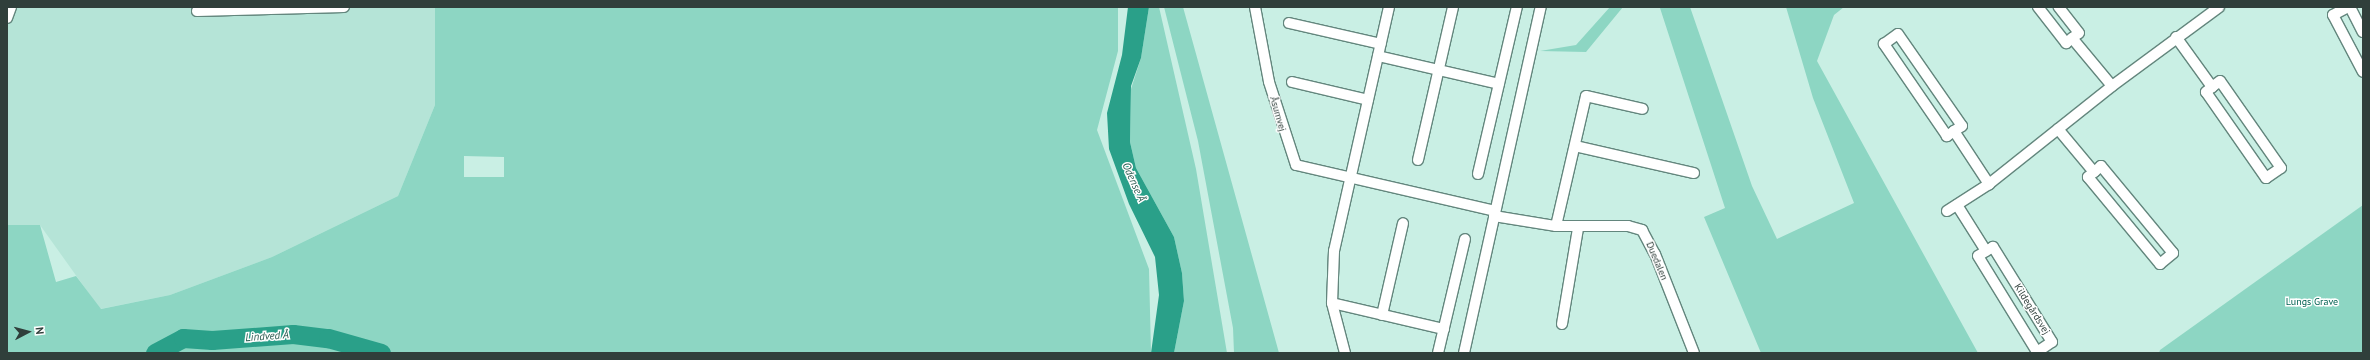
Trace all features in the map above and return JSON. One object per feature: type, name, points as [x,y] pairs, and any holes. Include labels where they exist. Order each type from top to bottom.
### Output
[{"type":"street","points":[[7,18],[11,7]]},
{"type":"street","points":[[197,11],[216,9],[344,7]]},
{"type":"street","name":"Åsumvej","points":[[1256,7],[1269,82],[1294,162],[1494,214]]},
{"type":"street","points":[[1345,353],[1332,303],[1334,252],[1389,7]]},
{"type":"street","points":[[1418,160],[1453,7]]},
{"type":"street","points":[[1478,174],[1517,7]]},
{"type":"street","points":[[1464,353],[1541,7]]},
{"type":"street","points":[[2038,7],[2066,43],[2079,32],[2059,7]]},
{"type":"street","points":[[1947,211],[1989,184],[2112,86],[2176,37],[2219,7]]},
{"type":"street","points":[[2363,32],[2345,8],[2333,15],[2363,72]]},
{"type":"street","points":[[1289,23],[1381,44]]},
{"type":"street","points":[[1898,34],[1962,126],[1954,131],[1947,136],[1884,44],[1898,34]]},
{"type":"street","points":[[2176,37],[2212,87]]},
{"type":"street","points":[[2072,38],[2112,86]]},
{"type":"street","points":[[1378,56],[1499,84]]},
{"type":"street","points":[[1292,82],[1368,100]]},
{"type":"street","points":[[2220,82],[2281,168],[2266,178],[2206,92],[2212,87],[2220,82]]},
{"type":"street","points":[[1556,226],[1586,96],[1643,109]]},
{"type":"street","points":[[2058,129],[2094,172]]},
{"type":"street","points":[[1954,131],[1989,184]]},
{"type":"street","points":[[1574,146],[1694,173]]},
{"type":"street","points":[[2101,166],[2173,253],[2160,264],[2088,177],[2094,172],[2101,166]]},
{"type":"street","points":[[1957,205],[1986,252]]},
{"type":"street","name":"Duedalen","points":[[1494,214],[1556,226],[1578,228],[1628,226],[1647,236],[1694,353]]},
{"type":"street","points":[[1382,315],[1403,223]]},
{"type":"street","points":[[1562,324],[1578,228]]},
{"type":"street","points":[[1438,353],[1465,239]]},
{"type":"street","name":"Kildegårdsvej","points":[[1993,247],[2052,342],[2037,352],[1978,256],[1986,252],[1993,247]]},
{"type":"street","points":[[1332,303],[1444,330]]},
{"type":"shaded area","points":[[7,7],[435,7],[435,105],[398,196],[272,257],[170,295],[100,309],[40,225],[7,225]]},
{"type":"green space","points":[[435,7],[1118,7],[1118,51],[1097,130],[1149,269],[1151,353],[7,353],[7,225],[40,225],[56,282],[76,276],[101,309],[170,295],[272,257],[398,196],[435,105]],"holes":[[[464,156],[504,157],[504,177],[464,177]]]},
{"type":"green space","points":[[1149,7],[1159,7],[1196,169],[1227,353],[1174,353],[1184,301],[1182,273],[1174,237],[1136,168],[1130,142],[1131,89],[1141,58]]},
{"type":"green space","points":[[1164,7],[1183,7],[1279,353],[1234,353],[1233,328],[1198,141]]},
{"type":"green space","points":[[1610,7],[1623,7],[1586,52],[1540,51],[1576,45]]},
{"type":"green space","points":[[1652,7],[1690,7],[1752,186],[1777,239],[1854,203],[1813,98],[1786,7],[1844,7],[1834,15],[1817,61],[1978,353],[1761,353],[1704,217],[1725,208],[1660,8]]},
{"type":"green space","name":"Lungs Grave","points":[[2363,205],[2363,353],[2159,353],[2160,350]]},
{"type":"water","name":"Odense Å","points":[[1128,7],[1149,7],[1141,58],[1131,86],[1130,142],[1136,168],[1174,237],[1182,273],[1184,301],[1174,353],[1151,353],[1159,295],[1155,257],[1129,204],[1109,149],[1107,113],[1122,55]]},
{"type":"waterway","name":"Lindved Å","points":[[155,353],[183,338],[212,340],[293,334],[328,338],[381,353]]}]
